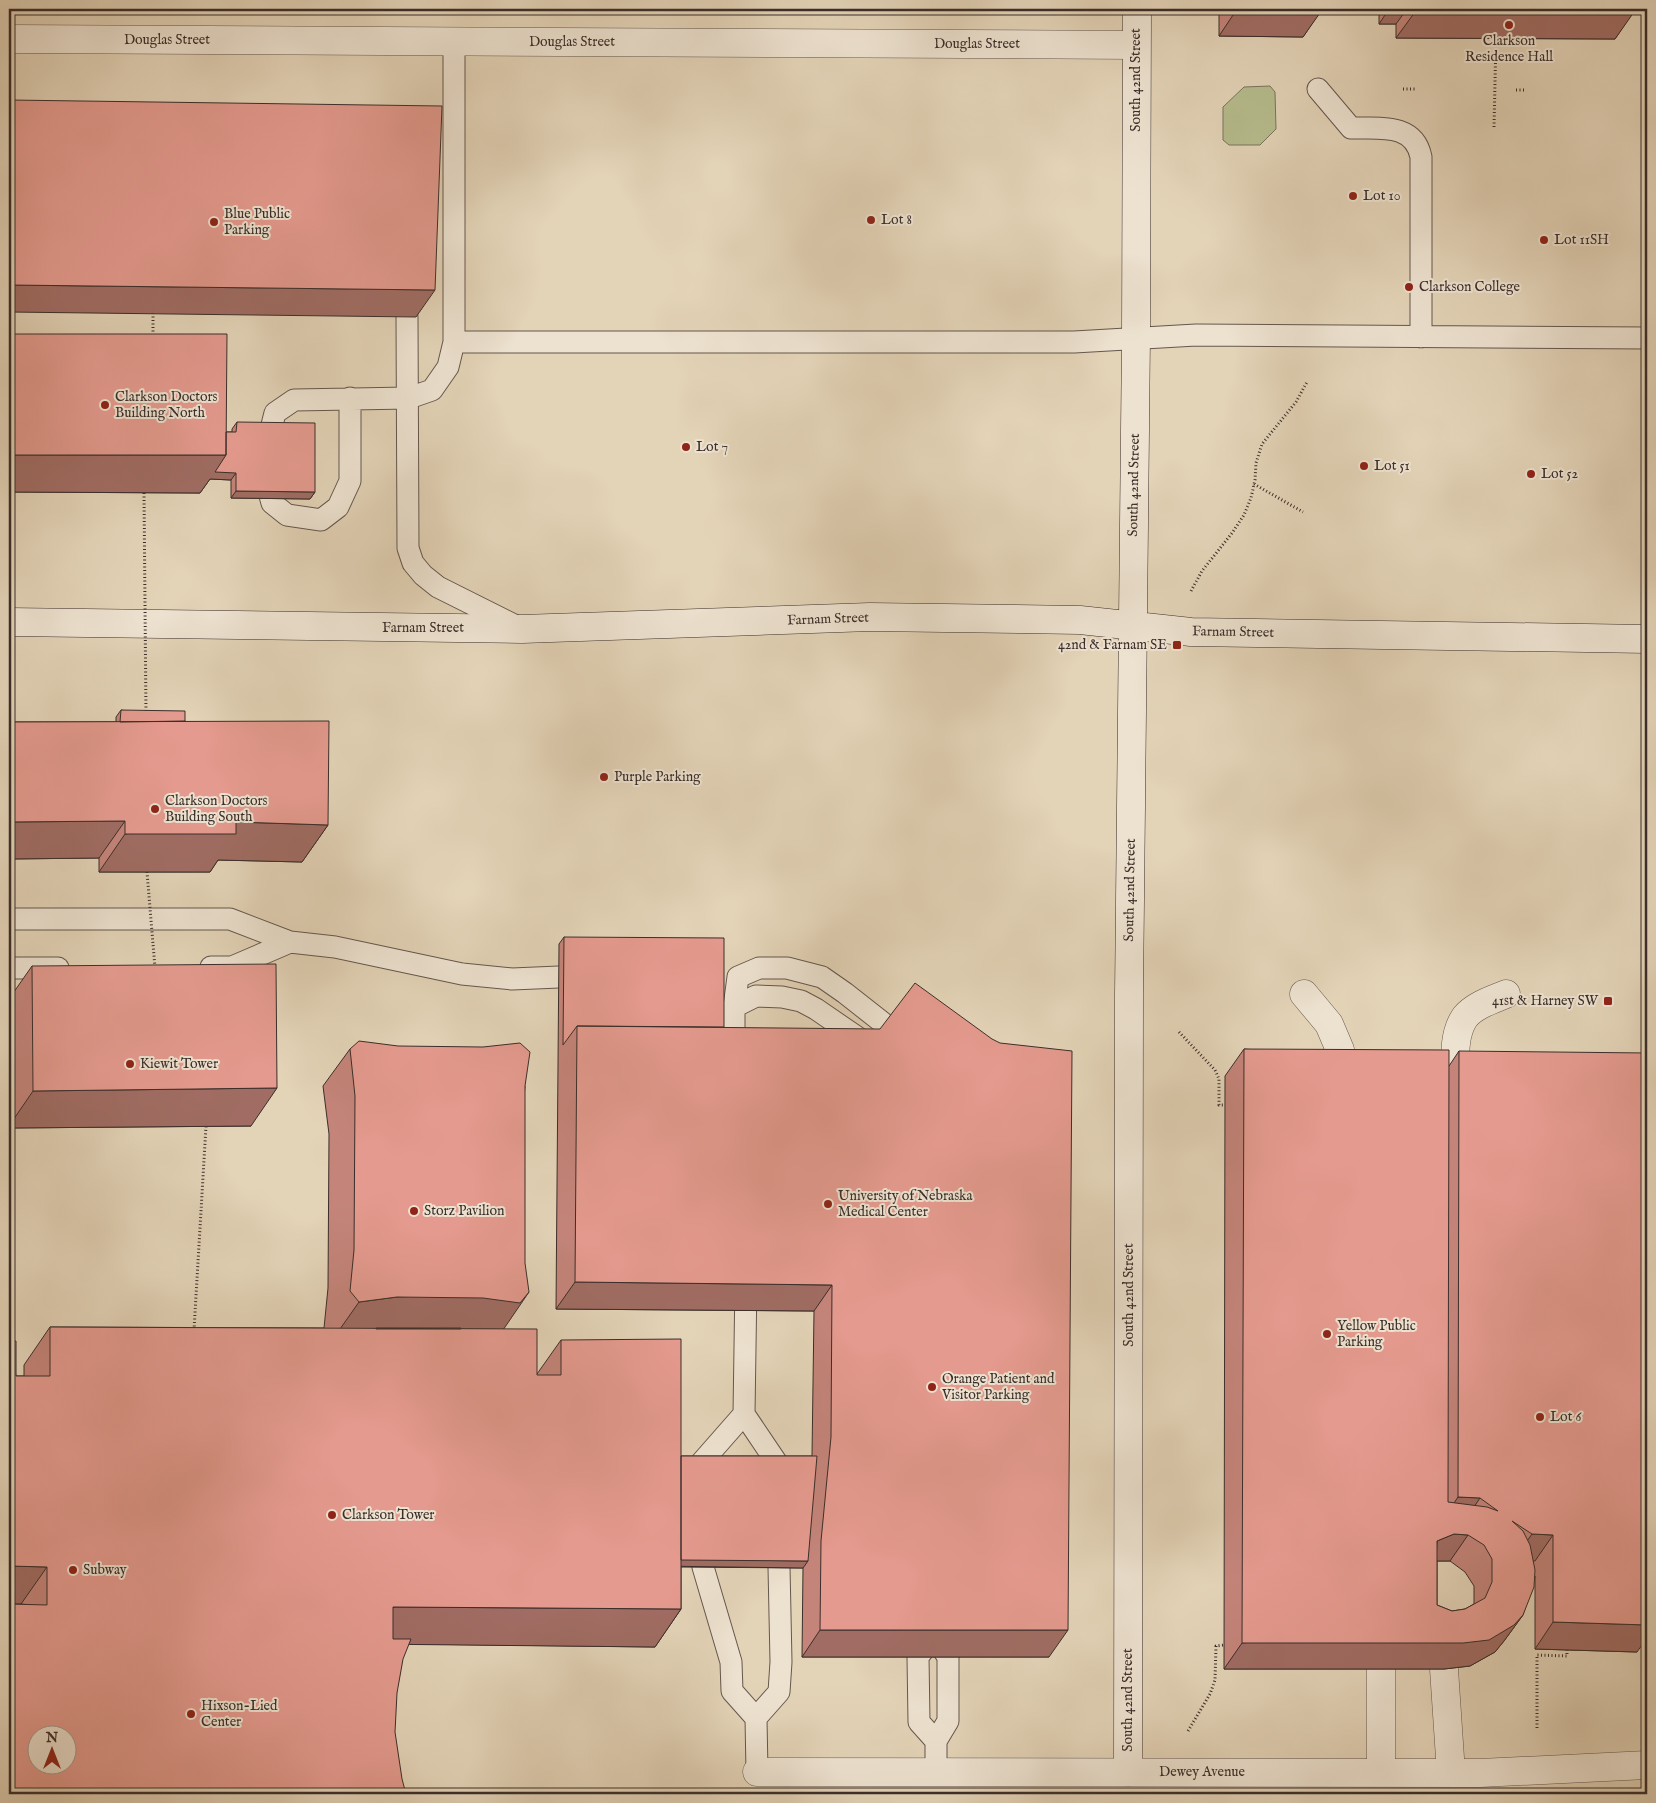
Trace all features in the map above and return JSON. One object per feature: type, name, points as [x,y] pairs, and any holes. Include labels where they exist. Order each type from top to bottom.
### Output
[{"type":"main road","name":"South 42nd Street","points":[[1128,1772],[1128,994],[1136,337],[1136,9]]},
{"type":"main road","name":"Douglas Street","points":[[9,39],[1136,45]]},
{"type":"main road","name":"Farnam Street","points":[[9,622],[522,629],[870,617],[1080,620],[1191,632],[1647,639]]},
{"type":"main road","points":[[1304,994],[1329,1024],[1340,1050],[1346,1076]]},
{"type":"main road","points":[[1456,1078],[1456,1045],[1466,1017],[1482,1004],[1506,994]]},
{"type":"main road","points":[[1381,1670],[1382,1772]]},
{"type":"main road","points":[[1444,1670],[1451,1773]]},
{"type":"main road","name":"Dewey Avenue","points":[[757,1772],[1451,1773],[1517,1772],[1647,1765]]},
{"type":"lane","points":[[350,398],[350,481],[338,507],[321,520],[288,515],[272,503],[266,481],[268,441],[275,413],[294,400],[350,398],[409,398],[432,390],[448,367],[454,342],[454,41]]},
{"type":"lane","points":[[1318,89],[1351,128],[1397,130],[1411,138],[1419,150],[1421,157],[1421,337]]},
{"type":"lane","points":[[408,317],[408,548],[413,563],[423,575],[438,587],[522,629]]},
{"type":"lane","points":[[454,342],[1074,342],[1136,337],[1196,336],[1647,338]]},
{"type":"lane","points":[[9,919],[230,920],[290,942],[334,948],[462,974],[512,979],[559,977]]},
{"type":"lane","points":[[193,967],[232,967],[290,942]]},
{"type":"lane","points":[[9,968],[77,968]]},
{"type":"lane","points":[[734,1055],[734,1007],[738,977],[759,968],[787,968],[822,977],[882,1021],[922,1056]]},
{"type":"lane","points":[[734,1007],[756,996],[782,997],[801,1001],[816,1008],[848,1030],[887,1061]]},
{"type":"lane","points":[[746,1261],[744,1414],[777,1463]]},
{"type":"lane","points":[[701,1463],[744,1414]]},
{"type":"lane","points":[[703,1567],[730,1662],[732,1691],[756,1718],[757,1772]]},
{"type":"lane","points":[[756,1718],[779,1692],[781,1662],[779,1567]]},
{"type":"lane","points":[[934,1612],[934,1636],[948,1657],[948,1721],[936,1741],[936,1772]]},
{"type":"lane","points":[[934,1636],[918,1657],[919,1722],[936,1741]]},
{"type":"path","points":[[1494,128],[1496,38]]},
{"type":"path","points":[[1403,89],[1417,89]]},
{"type":"path","points":[[1516,90],[1525,90]]},
{"type":"path","points":[[153,313],[153,343]]},
{"type":"path","points":[[1191,591],[1202,572],[1244,515],[1251,498],[1256,463],[1262,444],[1296,402],[1307,382]]},
{"type":"path","points":[[1254,484],[1303,512]]},
{"type":"path","points":[[144,493],[146,720]]},
{"type":"path","points":[[147,872],[156,974]]},
{"type":"path","points":[[1179,1032],[1215,1070],[1219,1079],[1219,1105],[1225,1105]]},
{"type":"path","points":[[193,1337],[206,1126]]},
{"type":"path","points":[[1188,1730],[1210,1694],[1215,1680],[1216,1646],[1224,1645]]},
{"type":"path","points":[[1536,1728],[1537,1656],[1567,1656],[1567,1650]]},
{"type":"green space","points":[[1270,86],[1275,92],[1276,129],[1260,145],[1229,145],[1223,140],[1223,107],[1244,87]]},
{"type":"building","points":[[1237,9],[1322,9],[1322,10]]},
{"type":"building","points":[[1415,9],[1634,9],[1634,12],[1415,12]]},
{"type":"building","name":"Blue Public Parking","points":[[9,100],[442,106],[435,290],[9,285]]},
{"type":"building","name":"Clarkson Doctors Building North","points":[[9,334],[227,334],[226,455],[9,455]]},
{"type":"building","points":[[237,422],[315,423],[315,492],[236,491],[236,473],[215,472],[226,455],[226,432],[236,432]]},
{"type":"building","points":[[121,710],[185,711],[185,721],[120,722]]},
{"type":"building","points":[[329,721],[328,825],[236,822],[236,834],[125,834],[125,821],[9,822],[9,722]]},
{"type":"building","points":[[564,937],[724,938],[724,1027],[577,1026],[563,1045]]},
{"type":"building","name":"Kiewit Tower","points":[[276,964],[277,1088],[33,1091],[32,966]]},
{"type":"building","name":"Orange Patient and Visitor Parking","points":[[915,983],[1000,1043],[1072,1051],[1068,1630],[820,1630],[821,1541],[831,1437],[832,1285],[575,1282],[577,1026],[880,1029]]},
{"type":"building","name":"Storz Pavilion","points":[[359,1041],[398,1046],[483,1047],[520,1043],[530,1052],[525,1086],[525,1263],[529,1292],[520,1303],[483,1298],[397,1297],[359,1302],[350,1291],[354,1250],[355,1096],[350,1049]]},
{"type":"building","points":[[1244,1049],[1449,1050],[1448,1502],[1487,1507],[1498,1511],[1480,1498],[1458,1497],[1459,1051],[1647,1053],[1647,1625],[1553,1622],[1553,1535],[1532,1534],[1512,1521],[1523,1531],[1530,1545],[1535,1570],[1534,1587],[1523,1615],[1514,1625],[1489,1640],[1463,1643],[1242,1643]],"holes":[[[1454,1534],[1468,1535],[1484,1545],[1492,1559],[1492,1582],[1485,1598],[1465,1609],[1452,1611],[1437,1605],[1437,1541]]]},
{"type":"building","name":"Clarkson Tower","points":[[50,1327],[537,1329],[537,1375],[561,1375],[561,1340],[681,1339],[681,1609],[393,1607],[393,1639],[411,1639],[403,1659],[397,1693],[395,1732],[406,1794],[9,1794],[9,1604],[47,1605],[47,1567],[9,1566],[9,1341],[16,1341],[16,1376],[50,1376]]},
{"type":"building","points":[[461,1328],[461,1329],[376,1329]]},
{"type":"building","points":[[681,1456],[817,1456],[808,1561],[681,1560]]},
{"type":"place","name":"Clarkson Residence Hall","points":[[1509,25]]},
{"type":"place","name":"Lot 10","points":[[1353,196]]},
{"type":"place","name":"Lot 8","points":[[871,220]]},
{"type":"place","name":"Blue Public Parking","points":[[214,222]]},
{"type":"place","name":"Lot 11SH","points":[[1544,240]]},
{"type":"place","name":"Clarkson College","points":[[1409,287]]},
{"type":"place","name":"Clarkson Doctors Building North","points":[[105,405]]},
{"type":"place","name":"Lot 7","points":[[686,447]]},
{"type":"place","name":"Lot 51","points":[[1364,466]]},
{"type":"place","name":"Lot 52","points":[[1531,474]]},
{"type":"place","name":"42nd & Farnam SE","points":[[1177,645]]},
{"type":"place","name":"Purple Parking","points":[[604,777]]},
{"type":"place","name":"Clarkson Doctors Building South","points":[[155,809]]},
{"type":"place","name":"41st & Harney SW","points":[[1608,1001]]},
{"type":"place","name":"Kiewit Tower","points":[[130,1064]]},
{"type":"place","name":"University of Nebraska Medical Center","points":[[828,1204]]},
{"type":"place","name":"Storz Pavilion","points":[[414,1211]]},
{"type":"place","name":"Yellow Public Parking","points":[[1327,1334]]},
{"type":"place","name":"Orange Patient and Visitor Parking","points":[[932,1387]]},
{"type":"place","name":"Lot 6","points":[[1540,1417]]},
{"type":"place","name":"Clarkson Tower","points":[[332,1515]]},
{"type":"place","name":"Subway","points":[[73,1570]]},
{"type":"place","name":"Hixson-Lied Center","points":[[191,1714]]}]
